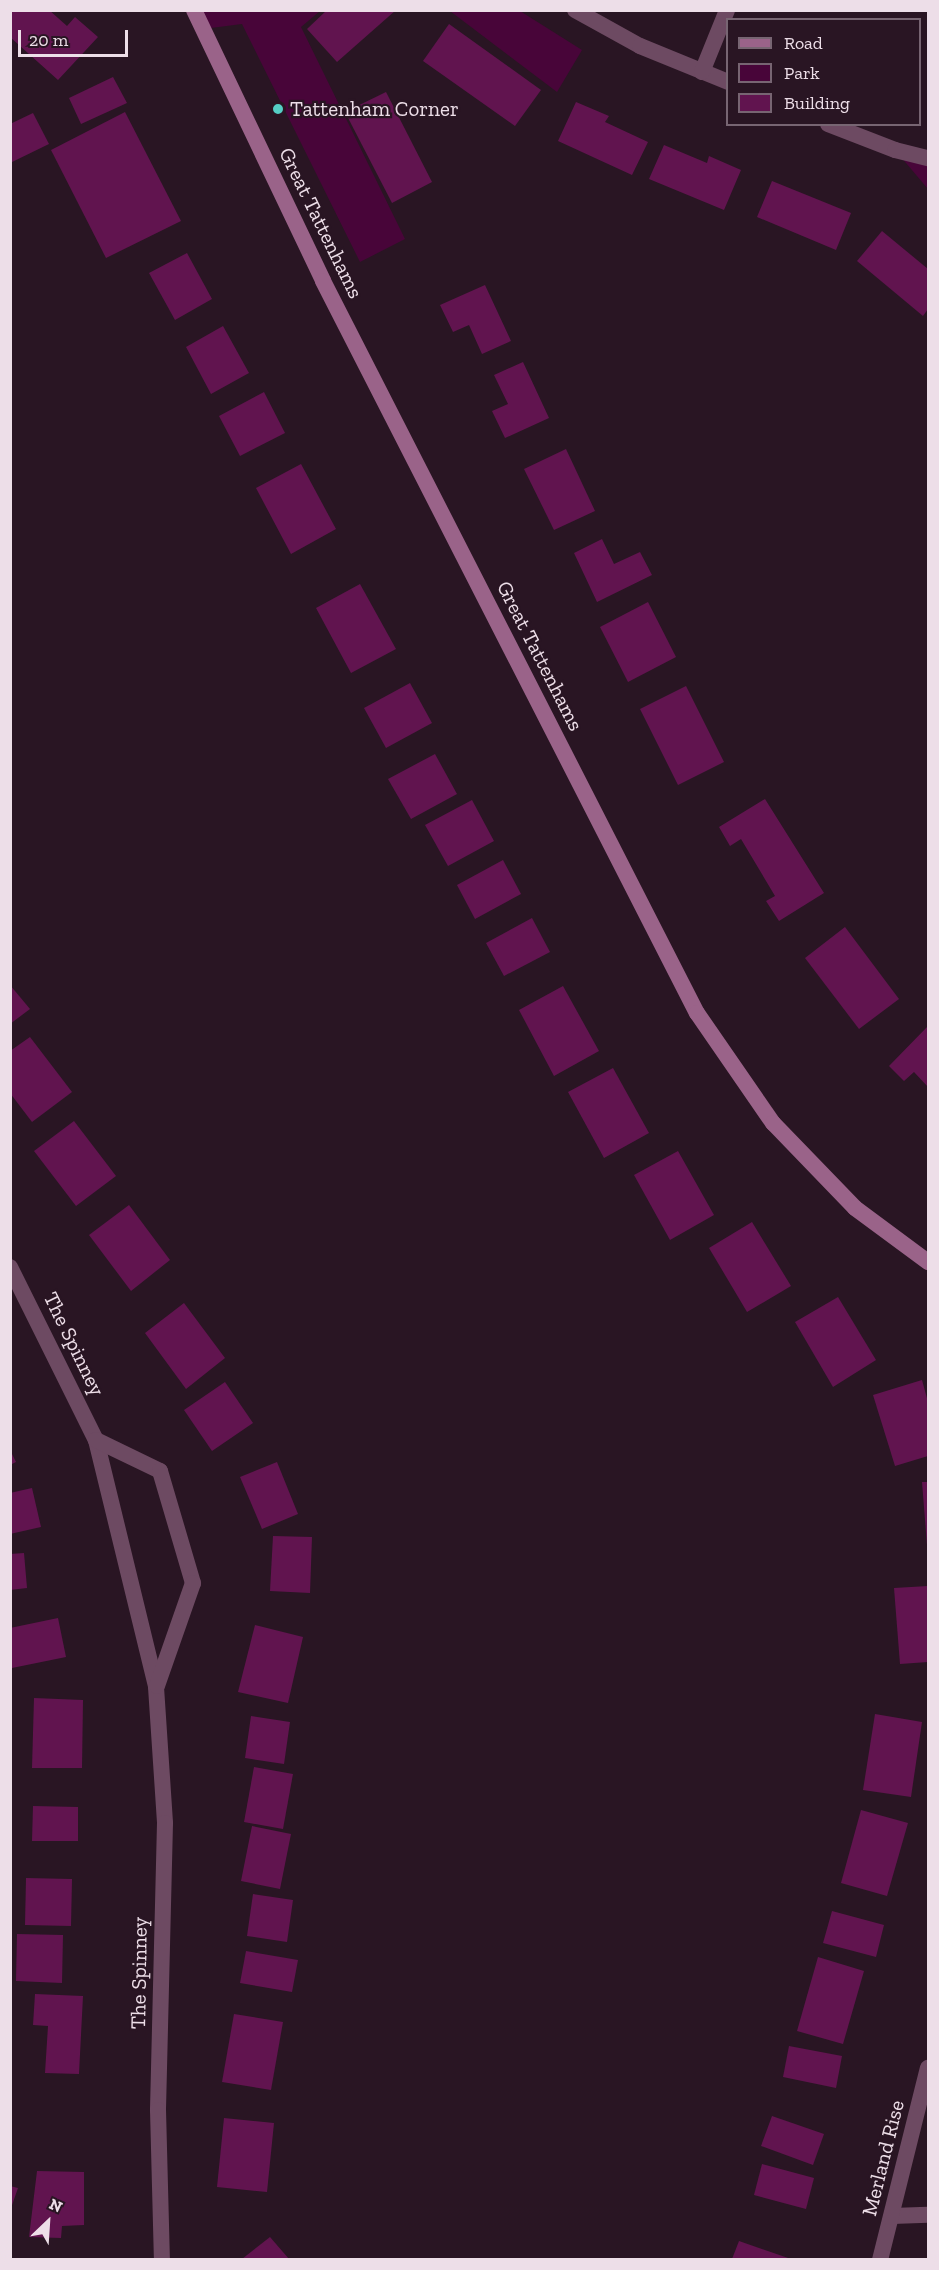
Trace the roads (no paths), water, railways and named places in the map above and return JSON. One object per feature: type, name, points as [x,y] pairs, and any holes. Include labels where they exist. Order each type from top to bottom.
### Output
[{"type":"main road","name":"Great Tattenhams","points":[[194,10],[323,281],[697,1013],[773,1123],[855,1208],[928,1262]]},
{"type":"street","points":[[575,10],[640,46],[726,81]]},
{"type":"street","points":[[702,72],[727,10]]},
{"type":"street","points":[[833,126],[895,150],[928,158]]},
{"type":"street","name":"The Spinney","points":[[10,1267],[96,1440],[156,1687],[165,1823],[158,2110],[162,2259]]},
{"type":"street","name":"The Spinney","points":[[96,1440],[160,1471],[193,1583],[156,1687]]},
{"type":"street","name":"Merland Rise","points":[[880,2259],[928,2068]]},
{"type":"street","points":[[892,2216],[928,2215]]},
{"type":"place","name":"Tattenham Corner","points":[[278,109]]}]
